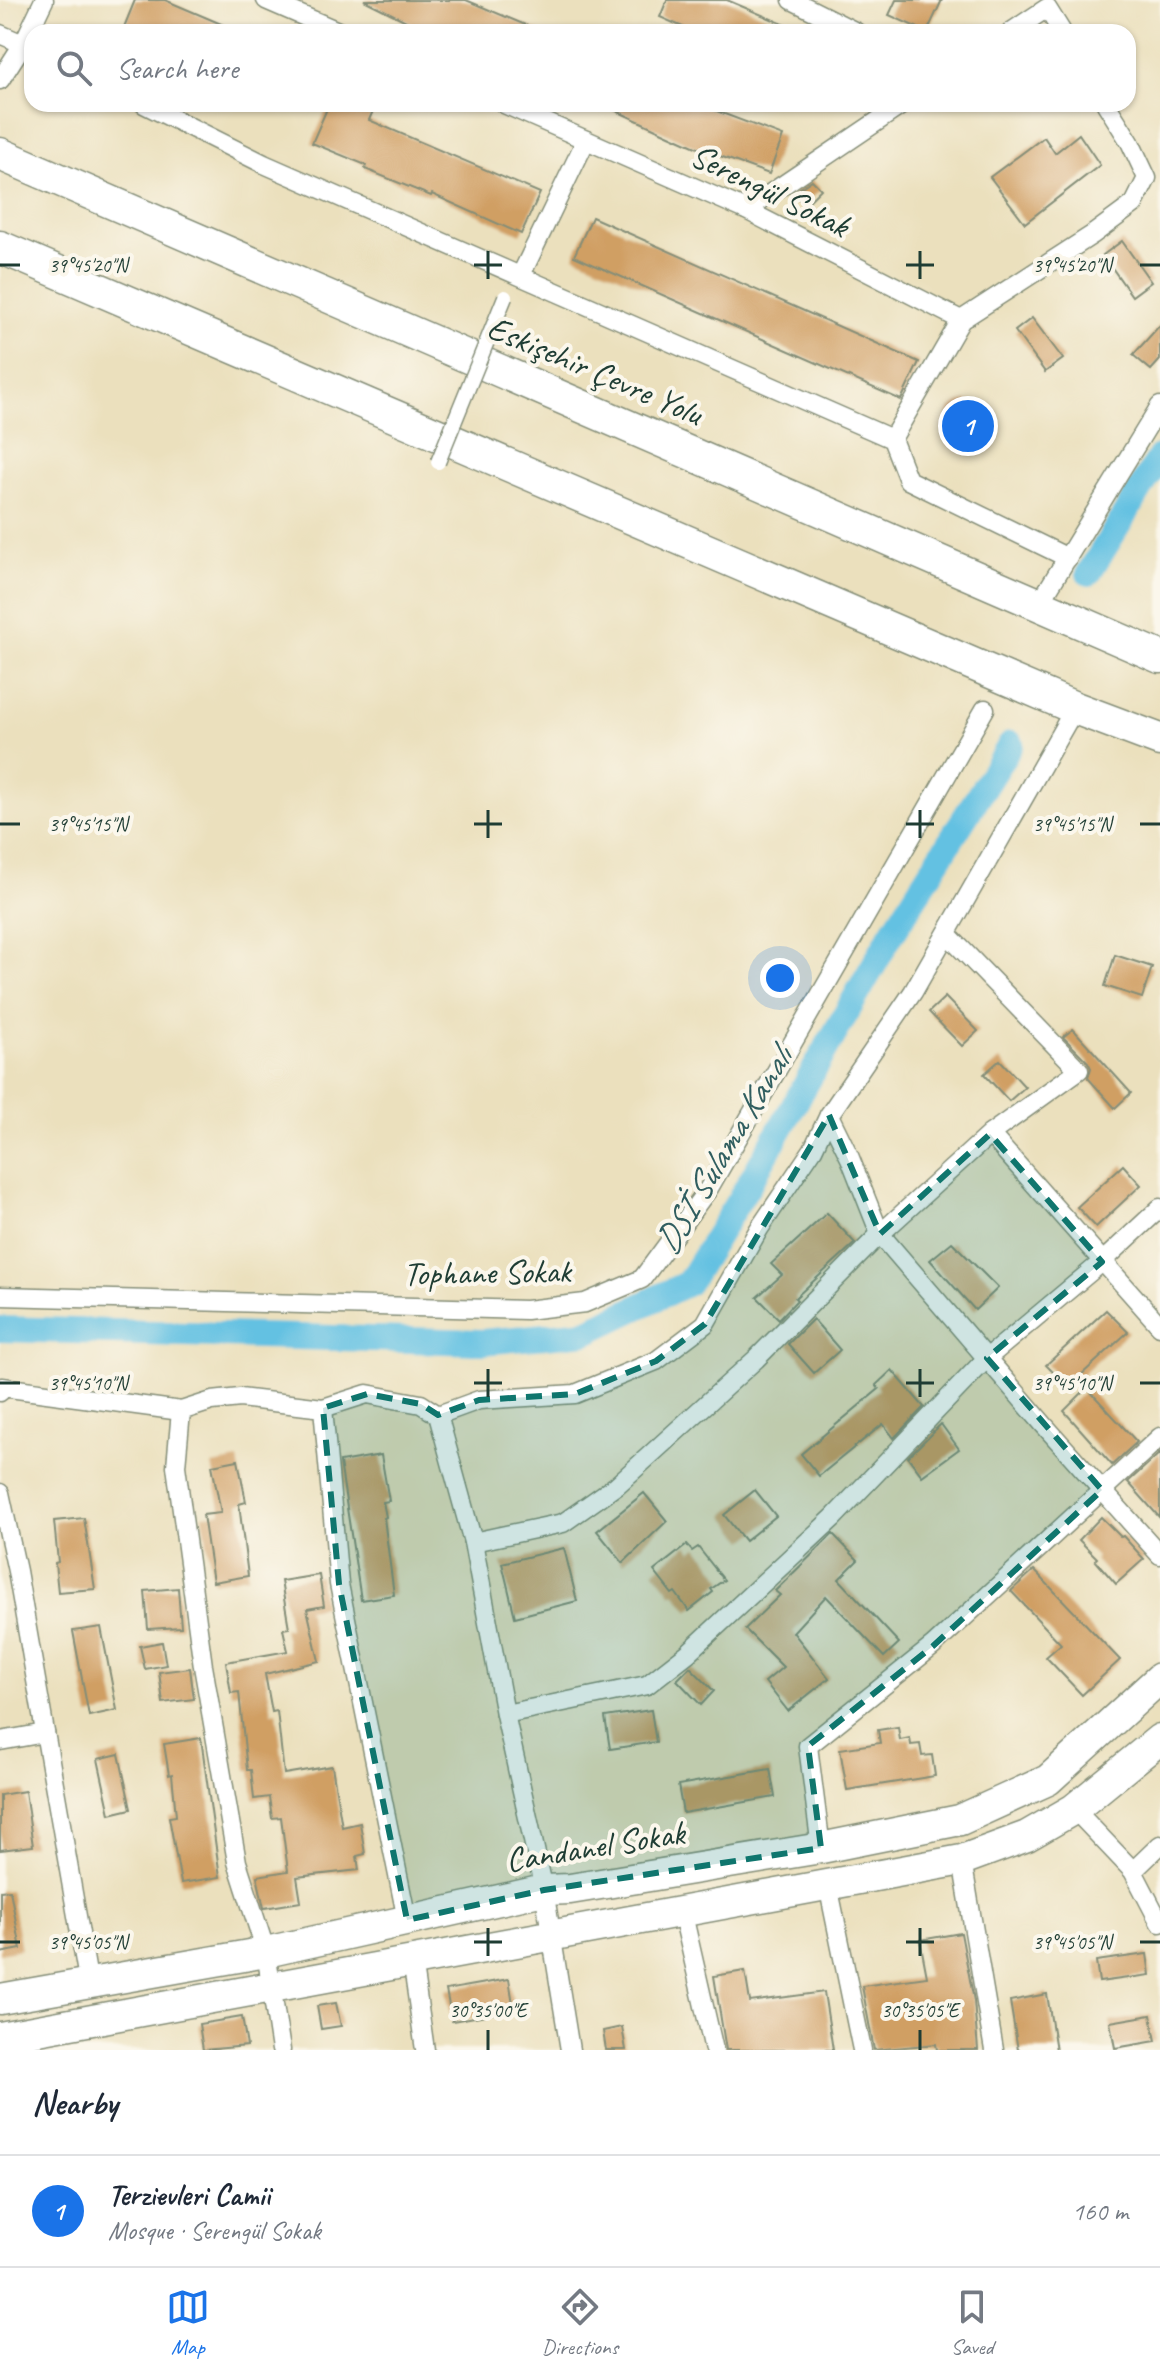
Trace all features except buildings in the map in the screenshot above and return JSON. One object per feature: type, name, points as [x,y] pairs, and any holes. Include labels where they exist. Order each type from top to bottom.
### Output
[{"type":"highway","name":"Eskişehir Çevre Yolu","points":[[0,154],[1160,657]]},
{"type":"highway","points":[[0,247],[1075,708],[1160,740]]},
{"type":"main road","name":"Candanel Sokak","points":[[0,1999],[266,1952],[544,1890],[570,1889],[821,1848],[960,1820],[1048,1780],[1160,1678]]},
{"type":"main road","points":[[0,2037],[962,1860],[1027,1836],[1074,1809],[1160,1739]]},
{"type":"street","points":[[36,24],[44,0]]},
{"type":"street","points":[[266,0],[303,7],[328,24]]},
{"type":"street","points":[[792,0],[840,24]]},
{"type":"street","points":[[1021,24],[1048,3],[1058,24]]},
{"type":"street","points":[[0,34],[24,44]]},
{"type":"street","points":[[0,80],[24,51]]},
{"type":"street","points":[[160,112],[264,164],[892,439],[908,480],[1068,558]]},
{"type":"street","name":"Serengül Sokak","points":[[522,112],[746,210],[961,320]]},
{"type":"street","points":[[746,210],[891,112]]},
{"type":"street","points":[[892,439],[961,320],[1134,204],[1147,178],[1111,112]]},
{"type":"street","points":[[521,275],[586,140]]},
{"type":"street","points":[[438,462],[505,297]]},
{"type":"street","points":[[1039,604],[1160,406]]},
{"type":"street","points":[[438,1415],[479,1400],[575,1394],[656,1361],[705,1324],[759,1229],[813,1149],[829,1115],[913,992],[1075,708]]},
{"type":"street","name":"Tophane Sokak","points":[[0,1296],[526,1310],[585,1303],[642,1279],[709,1188],[985,709]]},
{"type":"street","points":[[473,1542],[563,1523],[617,1485],[756,1359],[880,1234],[990,1134],[1079,1070],[947,934]]},
{"type":"street","points":[[829,1115],[880,1234],[1160,1555]]},
{"type":"street","points":[[990,1134],[1160,1326]]},
{"type":"street","points":[[505,1714],[647,1685],[688,1653],[833,1518],[987,1358],[1102,1262],[1160,1208]]},
{"type":"street","points":[[0,1392],[2,1387],[181,1411],[212,1401],[240,1398],[323,1408],[367,1394],[421,1404],[438,1415],[473,1542],[505,1714],[544,1890],[570,2050]]},
{"type":"street","points":[[323,1408],[339,1584],[407,1920]]},
{"type":"street","points":[[181,1411],[176,1466],[203,1666],[237,1862],[266,1952],[281,2050]]},
{"type":"street","points":[[821,1848],[808,1746],[933,1646],[1160,1437]]},
{"type":"street","points":[[0,1493],[17,1571],[89,1985]]},
{"type":"street","points":[[0,1741],[45,1733]]},
{"type":"street","points":[[1074,1809],[1133,1871],[1160,1923]]},
{"type":"street","points":[[1133,1871],[1160,1845]]},
{"type":"street","points":[[962,1860],[994,2050]]},
{"type":"street","points":[[828,1885],[862,2050]]},
{"type":"street","points":[[682,1910],[714,2050]]},
{"type":"street","points":[[412,1960],[425,2050]]},
{"type":"highlighted area","points":[[829,1115],[880,1234],[990,1134],[1102,1262],[987,1358],[1102,1490],[933,1646],[808,1746],[821,1848],[544,1890],[407,1920],[339,1584],[323,1408],[367,1394],[421,1404],[438,1415],[479,1400],[575,1394],[656,1361],[705,1324]]},
{"type":"waterway","points":[[1089,573],[1160,457]]},
{"type":"waterway","name":"DSİ Sulama Kanalı","points":[[0,1329],[483,1342],[586,1332],[688,1283],[749,1184],[888,940],[1011,744]]},
{"type":"place","name":"Terzievleri Camii","points":[[968,426]]}]
